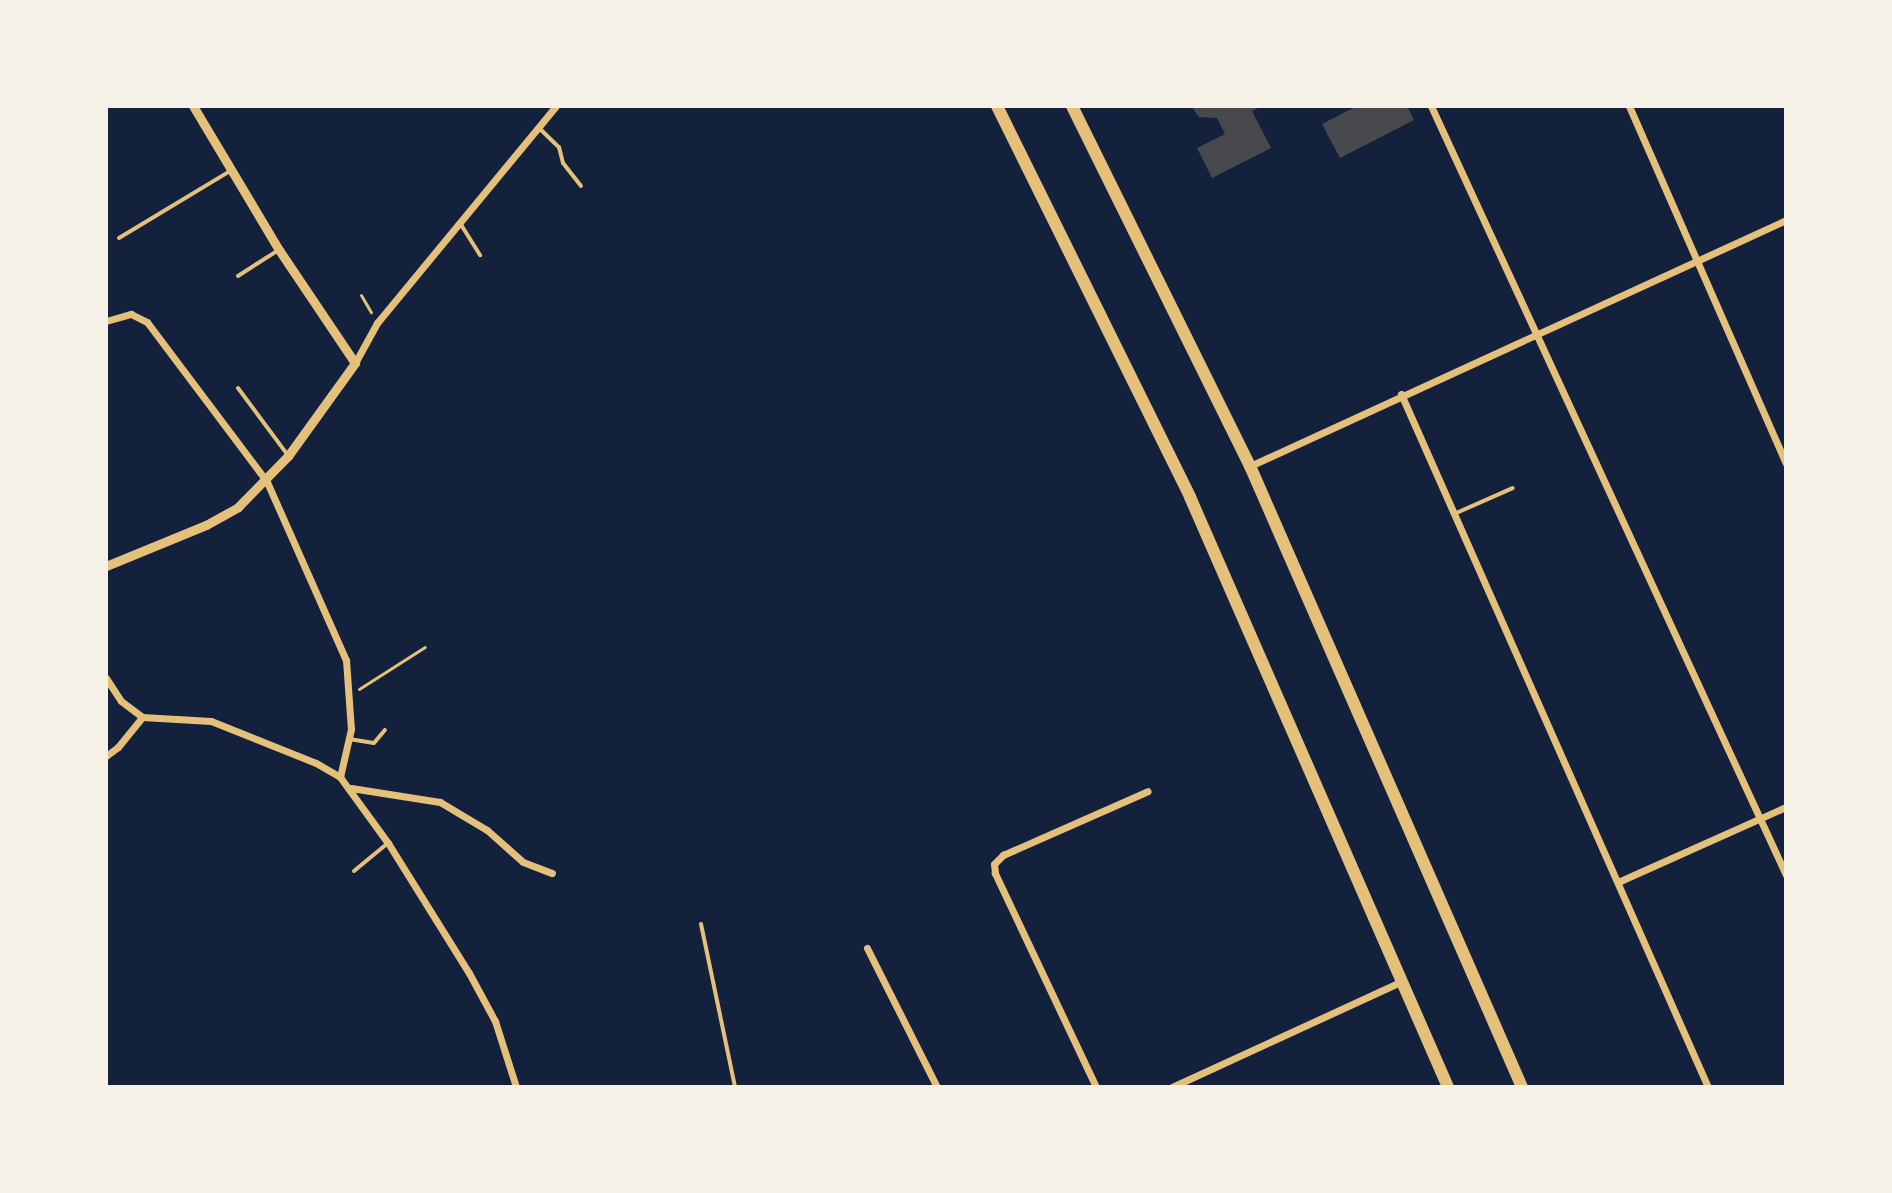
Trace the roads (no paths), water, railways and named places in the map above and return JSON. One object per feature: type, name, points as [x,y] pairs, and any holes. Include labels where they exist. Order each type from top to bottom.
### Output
[{"type":"highway","points":[[997,106],[1190,497],[1448,1087]]},
{"type":"highway","points":[[1072,106],[1250,466],[1522,1087]]},
{"type":"street","points":[[193,106],[279,250],[355,363]]},
{"type":"street","points":[[106,566],[206,525],[238,507],[267,482],[355,363],[377,323],[556,106]]},
{"type":"street","points":[[1431,106],[1786,875]]},
{"type":"street","points":[[1629,106],[1786,463]]},
{"type":"street","points":[[1250,466],[1401,394],[1786,220]]},
{"type":"street","points":[[106,321],[131,314],[147,322],[267,482],[346,660],[349,739],[340,777]]},
{"type":"street","points":[[1401,394],[1708,1087]]},
{"type":"street","points":[[106,678],[121,701],[142,717],[211,721],[316,763],[340,777],[351,788],[388,843],[495,1021],[516,1087]]},
{"type":"street","points":[[106,756],[118,747],[142,717]]},
{"type":"street","points":[[351,788],[440,802],[487,830],[523,862],[552,873]]},
{"type":"street","points":[[1096,1087],[995,873],[994,864],[1003,855],[1148,791]]},
{"type":"street","points":[[1618,882],[1786,807]]},
{"type":"street","points":[[867,948],[937,1087]]},
{"type":"street","points":[[1172,1087],[1402,981]]},
{"type":"lane","points":[[539,127],[559,147],[563,163],[581,186]]},
{"type":"lane","points":[[119,238],[232,170]]},
{"type":"lane","points":[[459,221],[480,255]]},
{"type":"lane","points":[[238,276],[279,250]]},
{"type":"lane","points":[[238,388],[288,456]]},
{"type":"lane","points":[[1454,514],[1513,488]]},
{"type":"lane","points":[[349,739],[374,743],[385,730]]},
{"type":"lane","points":[[354,871],[388,843]]},
{"type":"lane","points":[[701,924],[735,1087]]}]
